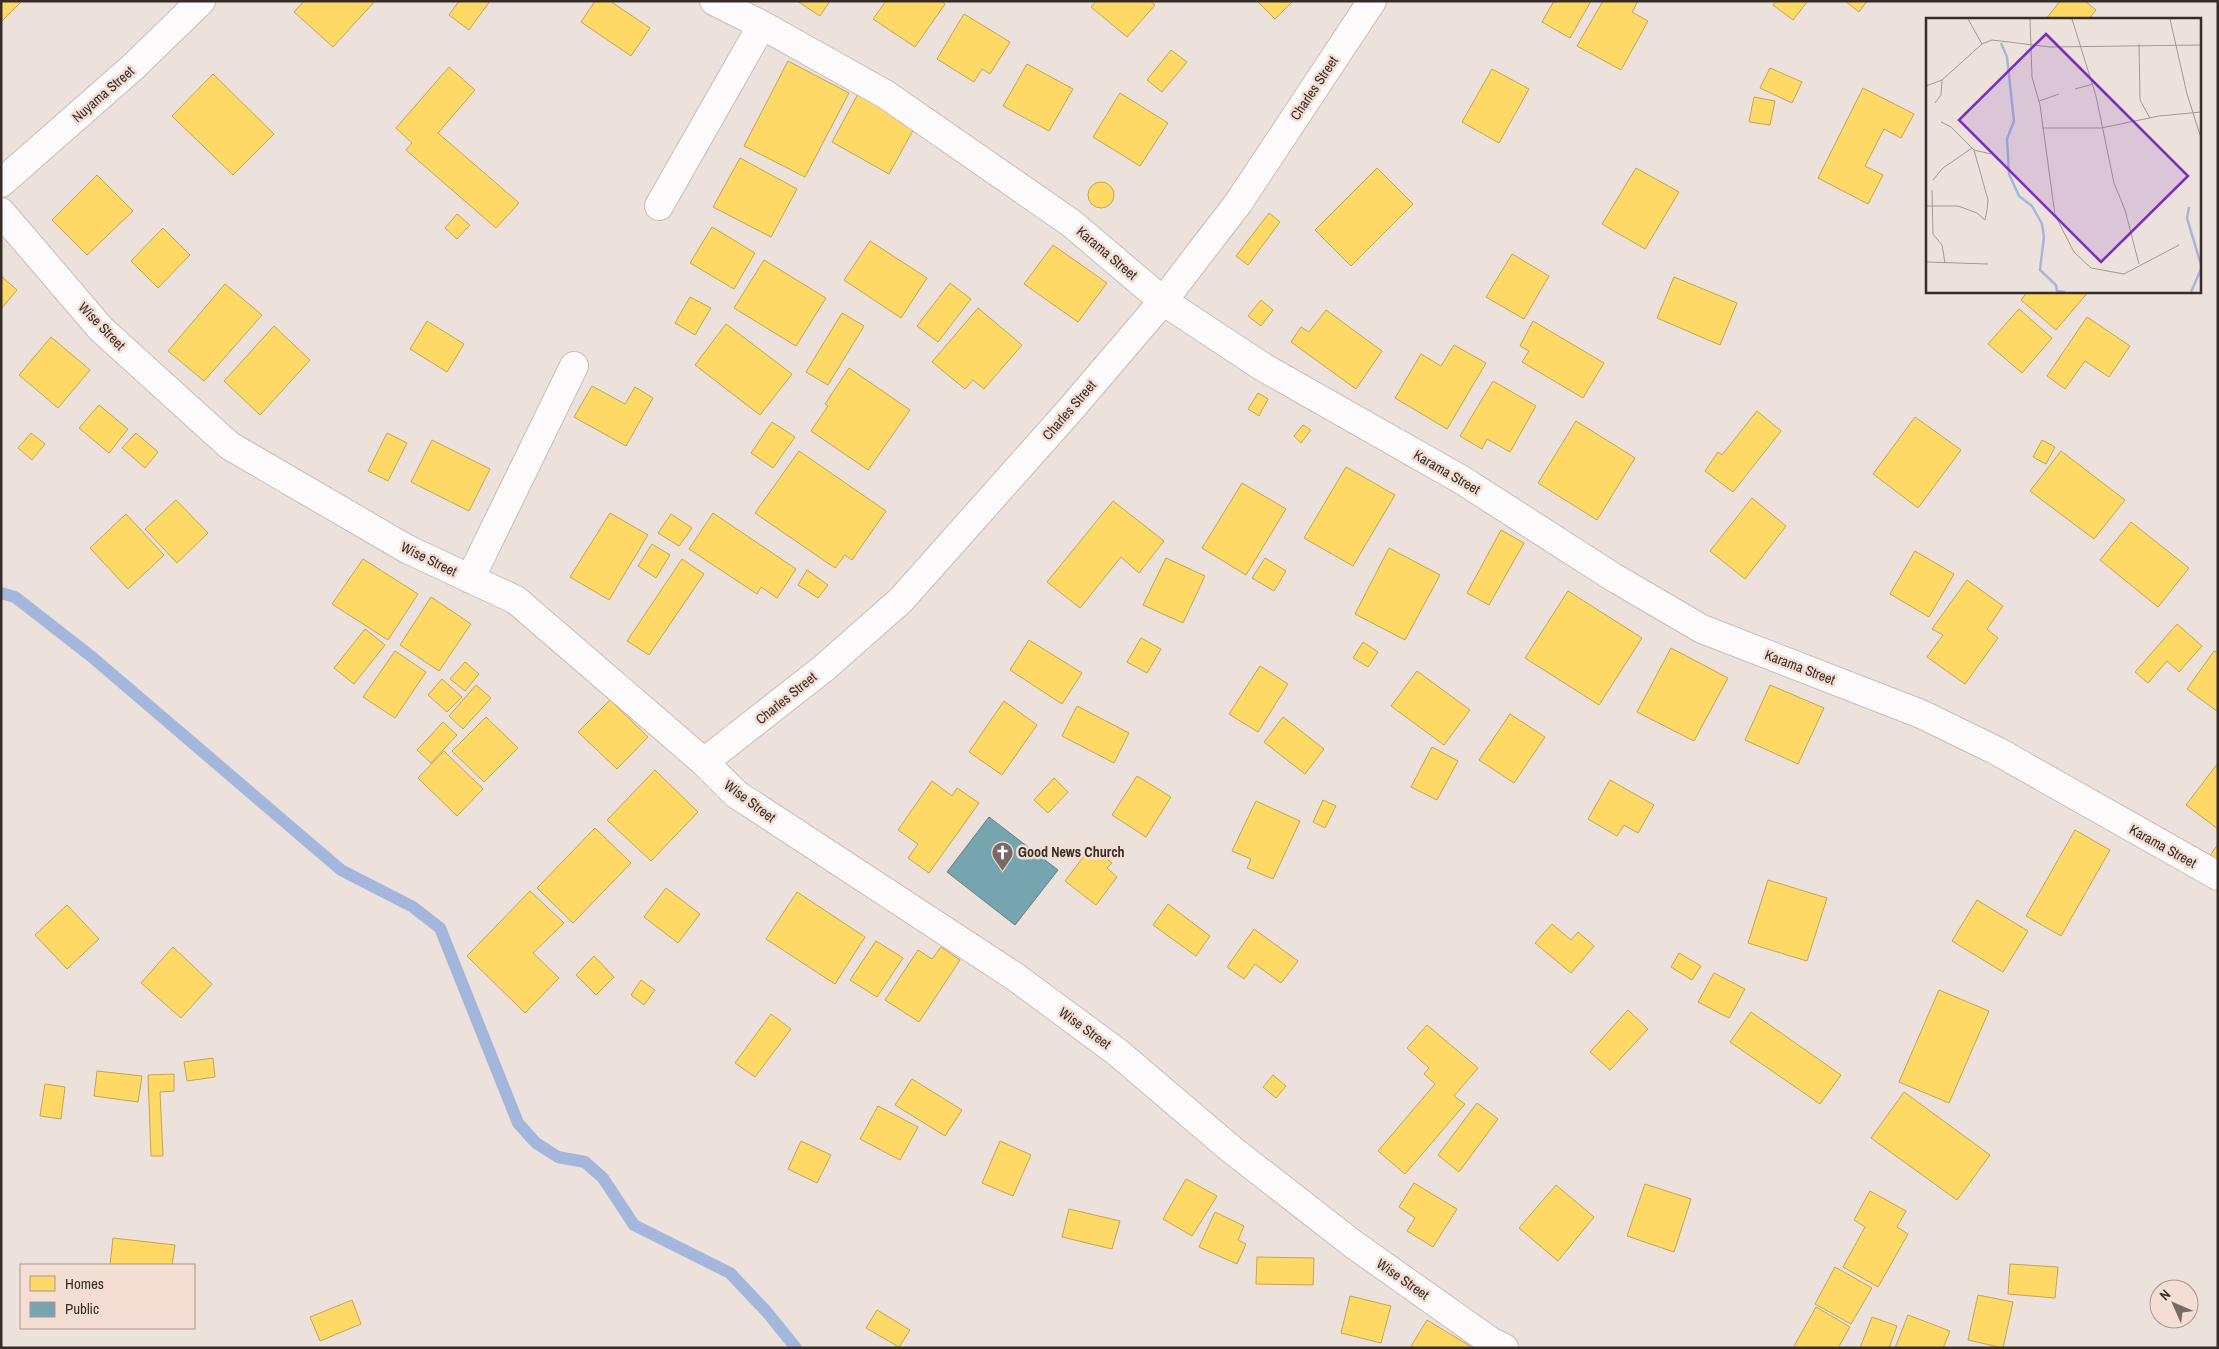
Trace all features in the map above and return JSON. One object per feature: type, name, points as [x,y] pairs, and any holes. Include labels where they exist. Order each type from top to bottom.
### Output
[{"type":"street","name":"Nuyama Street","points":[[1,183],[133,67],[201,1]]},
{"type":"street","name":"Karama Street","points":[[714,1],[762,25],[885,94],[1071,223],[1163,301],[1263,367],[1462,480],[1613,577],[1702,628],[1921,714],[1997,751],[2218,876]]},
{"type":"street","name":"Charles Street","points":[[704,762],[824,668],[900,600],[1070,410],[1163,301],[1239,202],[1372,1]]},
{"type":"street","points":[[659,206],[762,25]]},
{"type":"street","name":"Wise Street","points":[[1,212],[101,329],[230,446],[407,549],[516,600],[704,762],[736,794],[1030,987],[1117,1052],[1231,1149],[1354,1244],[1490,1341],[1504,1348]]},
{"type":"street","points":[[470,579],[574,366]]},
{"type":"building: Homes","points":[[1,1],[22,1],[1,22]]},
{"type":"building: Homes","points":[[304,1],[375,1],[333,47],[294,12]]},
{"type":"building: Homes","points":[[459,1],[490,1],[469,30],[449,15]]},
{"type":"building: Homes","points":[[595,1],[610,1],[650,28],[631,56],[581,22]]},
{"type":"building: Homes","points":[[797,1],[830,1],[820,16]]},
{"type":"building: Homes","points":[[886,1],[941,1],[945,4],[915,47],[873,19]]},
{"type":"building: Homes","points":[[1096,1],[1150,1],[1155,5],[1127,37],[1091,7]]},
{"type":"building: Homes","points":[[1257,1],[1293,1],[1275,19]]},
{"type":"building: Homes","points":[[1554,1],[1591,1],[1570,38],[1542,22]]},
{"type":"building: Homes","points":[[1603,1],[1638,1],[1632,12],[1648,21],[1621,70],[1577,46]]},
{"type":"building: Homes","points":[[1776,1],[1807,2],[1793,20],[1773,5]]},
{"type":"building: Homes","points":[[1845,1],[1867,1],[1859,12]]},
{"type":"building: Homes","points":[[2060,1],[2085,1],[2096,10],[2090,18],[2047,18]]},
{"type":"building: Homes","points":[[964,14],[1010,42],[990,74],[982,69],[974,82],[937,59]]},
{"type":"building: Homes","points":[[1171,50],[1187,62],[1162,92],[1147,80]]},
{"type":"building: Homes","points":[[788,61],[849,93],[805,177],[744,146]]},
{"type":"building: Homes","points":[[1027,64],[1073,89],[1049,131],[1003,106]]},
{"type":"building: Homes","points":[[449,67],[475,90],[438,133],[519,203],[496,228],[406,150],[412,143],[396,128]]},
{"type":"building: Homes","points":[[1770,68],[1802,82],[1792,103],[1760,88]]},
{"type":"building: Homes","points":[[1492,69],[1529,89],[1499,143],[1462,122]]},
{"type":"building: Homes","points":[[213,74],[274,134],[233,175],[172,116]]},
{"type":"building: Homes","points":[[1863,88],[1914,114],[1901,138],[1884,129],[1865,166],[1883,175],[1868,204],[1818,178]]},
{"type":"building: Homes","points":[[1120,93],[1168,123],[1140,166],[1093,137]]},
{"type":"building: Homes","points":[[858,94],[916,125],[889,174],[832,142]]},
{"type":"building: Homes","points":[[1754,97],[1775,101],[1770,125],[1749,122]]},
{"type":"building: Homes","points":[[740,158],[797,189],[771,237],[713,207]]},
{"type":"building: Homes","points":[[1377,168],[1413,204],[1351,266],[1315,230]]},
{"type":"building: Homes","points":[[1636,168],[1679,192],[1645,249],[1602,224]]},
{"type":"building: Homes","points":[[97,175],[133,211],[87,255],[52,220]]},
{"type":"building: Homes","points":[[1101,182],[1110,186],[1114,195],[1110,204],[1101,208],[1092,204],[1088,195],[1092,186]]},
{"type":"building: Homes","points":[[1269,213],[1280,222],[1248,265],[1236,256]]},
{"type":"building: Homes","points":[[457,214],[470,225],[457,239],[445,228]]},
{"type":"building: Homes","points":[[712,227],[755,253],[734,289],[690,263]]},
{"type":"building: Homes","points":[[163,228],[190,255],[158,288],[131,261]]},
{"type":"building: Homes","points":[[870,241],[927,278],[901,318],[844,280]]},
{"type":"building: Homes","points":[[1053,245],[1107,283],[1078,322],[1024,284]]},
{"type":"building: Homes","points":[[1512,254],[1549,276],[1524,319],[1486,297]]},
{"type":"building: Homes","points":[[764,260],[826,298],[796,346],[734,308]]},
{"type":"building: Homes","points":[[1,276],[17,290],[1,309]]},
{"type":"building: Homes","points":[[1674,277],[1737,303],[1720,345],[1657,318]]},
{"type":"building: Homes","points":[[950,283],[971,299],[938,342],[917,326]]},
{"type":"building: Homes","points":[[225,284],[262,315],[204,381],[168,351]]},
{"type":"building: Homes","points":[[2027,292],[2088,292],[2056,330],[2021,300]]},
{"type":"building: Homes","points":[[690,297],[711,308],[695,335],[675,323]]},
{"type":"building: Homes","points":[[1261,300],[1273,310],[1261,326],[1248,316]]},
{"type":"building: Homes","points":[[978,308],[1022,345],[984,389],[973,380],[965,389],[932,362]]},
{"type":"building: Homes","points":[[2019,309],[2052,338],[2022,373],[1988,344]]},
{"type":"building: Homes","points":[[1326,310],[1382,351],[1356,389],[1291,342],[1301,327],[1309,332]]},
{"type":"building: Homes","points":[[842,313],[864,326],[828,385],[806,372]]},
{"type":"building: Homes","points":[[2087,317],[2130,346],[2109,377],[2085,361],[2065,389],[2047,376]]},
{"type":"building: Homes","points":[[427,321],[464,344],[447,372],[410,349]]},
{"type":"building: Homes","points":[[1533,321],[1604,363],[1583,398],[1522,362],[1529,351],[1520,346]]},
{"type":"building: Homes","points":[[726,324],[792,374],[760,415],[695,365]]},
{"type":"building: Homes","points":[[274,326],[310,360],[260,415],[224,381]]},
{"type":"building: Homes","points":[[51,337],[90,370],[58,408],[19,375]]},
{"type":"building: Homes","points":[[1454,345],[1486,363],[1447,429],[1395,398],[1421,354],[1441,366]]},
{"type":"building: Homes","points":[[849,368],[910,410],[868,470],[811,431],[828,406],[825,404]]},
{"type":"building: Homes","points":[[1493,381],[1536,406],[1510,452],[1487,439],[1482,449],[1460,436]]},
{"type":"building: Homes","points":[[592,386],[625,404],[635,387],[653,398],[626,446],[574,417]]},
{"type":"building: Homes","points":[[1258,393],[1268,399],[1259,416],[1248,409]]},
{"type":"building: Homes","points":[[99,405],[128,429],[109,453],[79,428]]},
{"type":"building: Homes","points":[[1757,411],[1781,431],[1733,492],[1705,471],[1718,452],[1722,455]]},
{"type":"building: Homes","points":[[1915,417],[1961,450],[1918,508],[1873,474]]},
{"type":"building: Homes","points":[[1576,421],[1635,458],[1597,520],[1538,483]]},
{"type":"building: Homes","points":[[772,422],[795,437],[773,468],[751,453]]},
{"type":"building: Homes","points":[[1303,425],[1311,430],[1301,443],[1294,436]]},
{"type":"building: Homes","points":[[31,433],[45,444],[32,460],[18,448]]},
{"type":"building: Homes","points":[[136,433],[158,452],[145,468],[122,448]]},
{"type":"building: Homes","points":[[387,433],[407,443],[388,481],[368,471]]},
{"type":"building: Homes","points":[[432,440],[490,469],[469,511],[411,482]]},
{"type":"building: Homes","points":[[2042,440],[2055,447],[2046,464],[2033,457]]},
{"type":"building: Homes","points":[[799,451],[886,511],[852,560],[845,555],[835,568],[755,513]]},
{"type":"building: Homes","points":[[2061,451],[2125,500],[2094,539],[2030,491]]},
{"type":"building: Homes","points":[[1346,467],[1395,495],[1353,566],[1304,538]]},
{"type":"building: Homes","points":[[1242,483],[1286,509],[1246,575],[1202,548]]},
{"type":"building: Homes","points":[[1752,498],[1786,526],[1745,579],[1710,551]]},
{"type":"building: Homes","points":[[176,500],[208,533],[177,563],[145,529]]},
{"type":"building: Homes","points":[[1113,501],[1164,541],[1139,573],[1121,557],[1080,608],[1047,582]]},
{"type":"building: Homes","points":[[610,513],[648,535],[609,600],[570,577]]},
{"type":"building: Homes","points":[[713,513],[796,569],[777,598],[761,587],[757,594],[689,549]]},
{"type":"building: Homes","points":[[126,514],[164,555],[128,589],[90,548]]},
{"type":"building: Homes","points":[[671,514],[692,528],[679,546],[658,533]]},
{"type":"building: Homes","points":[[2131,522],[2189,568],[2158,607],[2100,560]]},
{"type":"building: Homes","points":[[1501,530],[1524,543],[1489,605],[1467,593]]},
{"type":"building: Homes","points":[[652,544],[670,555],[656,578],[638,566]]},
{"type":"building: Homes","points":[[1389,548],[1440,575],[1405,640],[1355,614]]},
{"type":"building: Homes","points":[[1915,551],[1954,574],[1929,617],[1890,594]]},
{"type":"building: Homes","points":[[1166,558],[1205,576],[1183,623],[1143,605]]},
{"type":"building: Homes","points":[[1265,558],[1286,571],[1274,591],[1252,578]]},
{"type":"building: Homes","points":[[363,559],[418,594],[388,640],[332,604]]},
{"type":"building: Homes","points":[[682,559],[704,574],[649,655],[627,641]]},
{"type":"building: Homes","points":[[807,570],[828,585],[818,598],[798,585]]},
{"type":"building: Homes","points":[[1967,580],[2003,606],[1987,629],[1998,638],[1965,684],[1927,657],[1943,635],[1932,629]]},
{"type":"building: Homes","points":[[1568,591],[1642,638],[1599,705],[1525,658]]},
{"type":"building: Homes","points":[[431,597],[471,624],[439,671],[400,645]]},
{"type":"building: Homes","points":[[2177,624],[2202,646],[2179,672],[2167,661],[2148,683],[2135,672]]},
{"type":"building: Homes","points":[[365,629],[385,645],[354,684],[334,668]]},
{"type":"building: Homes","points":[[1141,638],[1161,649],[1147,673],[1127,662]]},
{"type":"building: Homes","points":[[1029,640],[1082,673],[1062,704],[1010,670]]},
{"type":"building: Homes","points":[[1363,642],[1378,652],[1368,667],[1353,658]]},
{"type":"building: Homes","points":[[1671,648],[1728,678],[1694,741],[1637,712]]},
{"type":"building: Homes","points":[[395,651],[426,672],[395,718],[363,697]]},
{"type":"building: Homes","points":[[2214,651],[2218,653],[2218,712],[2187,689]]},
{"type":"building: Homes","points":[[465,662],[479,674],[465,691],[450,679]]},
{"type":"building: Homes","points":[[1260,666],[1288,684],[1258,732],[1229,714]]},
{"type":"building: Homes","points":[[1417,671],[1470,710],[1444,745],[1391,706]]},
{"type":"building: Homes","points":[[442,679],[462,697],[447,712],[428,695]]},
{"type":"building: Homes","points":[[476,685],[491,698],[463,729],[449,716]]},
{"type":"building: Homes","points":[[1770,685],[1824,708],[1798,764],[1745,740]]},
{"type":"building: Homes","points":[[610,700],[648,737],[617,769],[578,732]]},
{"type":"building: Homes","points":[[1004,701],[1037,725],[1002,775],[969,752]]},
{"type":"building: Homes","points":[[1077,706],[1129,733],[1114,763],[1062,736]]},
{"type":"building: Homes","points":[[1510,714],[1545,737],[1514,783],[1479,760]]},
{"type":"building: Homes","points":[[486,717],[518,748],[484,782],[452,751]]},
{"type":"building: Homes","points":[[1283,717],[1324,749],[1305,774],[1264,742]]},
{"type":"building: Homes","points":[[443,722],[457,735],[431,763],[417,750]]},
{"type":"building: Homes","points":[[1432,747],[1458,761],[1437,800],[1411,787]]},
{"type":"building: Homes","points":[[444,751],[483,789],[457,816],[418,778]]},
{"type":"building: Homes","points":[[2218,763],[2218,829],[2186,805]]},
{"type":"building: Homes","points":[[655,770],[698,812],[651,861],[607,820]]},
{"type":"building: Homes","points":[[1137,776],[1171,797],[1146,837],[1112,815]]},
{"type":"building: Homes","points":[[1054,778],[1068,792],[1048,813],[1034,800]]},
{"type":"building: Homes","points":[[1610,780],[1654,805],[1638,833],[1624,825],[1617,836],[1588,819]]},
{"type":"building: Homes","points":[[932,781],[952,796],[957,788],[979,803],[929,873],[908,858],[918,844],[898,830]]},
{"type":"building: Homes","points":[[1323,800],[1336,806],[1325,828],[1313,822]]},
{"type":"building: Homes","points":[[1256,801],[1300,821],[1273,879],[1247,868],[1251,859],[1232,851]]},
{"type":"building: Homes","points":[[595,828],[631,863],[573,923],[537,888]]},
{"type":"building: Homes","points":[[2075,830],[2110,850],[2061,936],[2026,916]]},
{"type":"building: Homes","points":[[2218,844],[2218,867],[2207,860]]},
{"type":"building: Homes","points":[[1091,847],[1112,863],[1107,868],[1117,877],[1096,905],[1065,881]]},
{"type":"building: Homes","points":[[1768,880],[1827,898],[1807,961],[1748,943]]},
{"type":"building: Homes","points":[[666,888],[700,914],[678,943],[644,917]]},
{"type":"building: Homes","points":[[530,891],[564,923],[533,953],[559,978],[525,1013],[467,956]]},
{"type":"building: Homes","points":[[797,892],[865,937],[835,984],[766,939]]},
{"type":"building: Homes","points":[[1977,900],[2028,931],[2003,972],[1952,941]]},
{"type":"building: Homes","points":[[1168,904],[1210,936],[1196,956],[1153,925]]},
{"type":"building: Homes","points":[[67,905],[99,939],[67,969],[35,935]]},
{"type":"building: Homes","points":[[1552,924],[1571,940],[1578,932],[1594,946],[1571,973],[1535,943]]},
{"type":"building: Homes","points":[[1254,929],[1298,961],[1281,983],[1255,964],[1244,979],[1227,967]]},
{"type":"building: Homes","points":[[876,941],[903,958],[877,997],[850,980]]},
{"type":"building: Homes","points":[[173,947],[212,984],[181,1018],[141,983]]},
{"type":"building: Homes","points":[[941,947],[960,960],[919,1022],[885,1000],[918,950],[932,959]]},
{"type":"building: Homes","points":[[1679,953],[1701,966],[1692,980],[1671,967]]},
{"type":"building: Homes","points":[[594,956],[614,977],[596,995],[576,975]]},
{"type":"building: Homes","points":[[1714,973],[1745,989],[1729,1018],[1698,1002]]},
{"type":"building: Homes","points":[[641,980],[655,990],[644,1005],[631,995]]},
{"type":"building: Homes","points":[[1939,990],[1989,1011],[1949,1103],[1899,1082]]},
{"type":"building: Homes","points":[[1628,1010],[1648,1029],[1610,1070],[1590,1052]]},
{"type":"building: Homes","points":[[1751,1012],[1841,1075],[1820,1104],[1730,1042]]},
{"type":"building: Homes","points":[[771,1014],[791,1029],[755,1077],[735,1063]]},
{"type":"building: Homes","points":[[1427,1025],[1478,1068],[1454,1096],[1465,1104],[1405,1174],[1378,1151],[1435,1084],[1424,1074],[1429,1068],[1407,1048]]},
{"type":"building: Homes","points":[[213,1058],[215,1077],[187,1081],[184,1062]]},
{"type":"building: Homes","points":[[97,1071],[142,1076],[138,1102],[94,1096]]},
{"type":"building: Homes","points":[[174,1074],[174,1091],[160,1092],[163,1156],[151,1156],[148,1075]]},
{"type":"building: Homes","points":[[1273,1075],[1286,1086],[1276,1098],[1263,1087]]},
{"type":"building: Homes","points":[[912,1079],[962,1110],[945,1136],[895,1105]]},
{"type":"building: Homes","points":[[45,1084],[65,1087],[61,1119],[40,1116]]},
{"type":"building: Homes","points":[[1904,1092],[1990,1155],[1957,1200],[1871,1138]]},
{"type":"building: Homes","points":[[1477,1103],[1498,1119],[1459,1172],[1438,1155]]},
{"type":"building: Homes","points":[[878,1106],[918,1127],[900,1160],[860,1139]]},
{"type":"building: Homes","points":[[801,1141],[831,1155],[817,1183],[788,1169]]},
{"type":"building: Homes","points":[[1000,1141],[1031,1155],[1013,1196],[982,1183]]},
{"type":"building: Homes","points":[[1186,1179],[1217,1196],[1192,1236],[1163,1219]]},
{"type":"building: Homes","points":[[1414,1183],[1457,1209],[1433,1247],[1407,1231],[1415,1218],[1399,1207]]},
{"type":"building: Homes","points":[[1645,1184],[1691,1199],[1674,1252],[1627,1236]]},
{"type":"building: Homes","points":[[1556,1185],[1594,1217],[1558,1261],[1519,1228]]},
{"type":"building: Homes","points":[[1870,1191],[1906,1211],[1897,1227],[1908,1234],[1878,1287],[1843,1267],[1865,1227],[1854,1220]]},
{"type":"building: Homes","points":[[1069,1209],[1120,1221],[1112,1249],[1062,1237]]},
{"type":"building: Homes","points":[[1215,1212],[1244,1226],[1238,1240],[1246,1244],[1237,1264],[1199,1247]]},
{"type":"building: Homes","points":[[113,1238],[175,1245],[172,1264],[110,1264]]},
{"type":"building: Homes","points":[[1257,1257],[1314,1258],[1313,1285],[1256,1284]]},
{"type":"building: Homes","points":[[2010,1264],[2058,1267],[2055,1298],[2008,1294]]},
{"type":"building: Homes","points":[[1835,1267],[1872,1288],[1851,1324],[1815,1304]]},
{"type":"building: Homes","points":[[1978,1295],[2013,1302],[2003,1348],[1968,1340]]},
{"type":"building: Homes","points":[[1350,1296],[1391,1306],[1381,1343],[1341,1333]]},
{"type":"building: Homes","points":[[352,1300],[361,1324],[320,1341],[310,1317]]},
{"type":"building: Homes","points":[[1816,1307],[1850,1327],[1838,1348],[1793,1348]]},
{"type":"building: Homes","points":[[877,1310],[910,1330],[899,1347],[866,1328]]},
{"type":"building: Homes","points":[[1908,1315],[1950,1331],[1943,1348],[1895,1348]]},
{"type":"building: Homes","points":[[1872,1317],[1897,1326],[1889,1348],[1860,1348]]},
{"type":"building: Homes","points":[[1427,1320],[1470,1346],[1469,1348],[1410,1348]]},
{"type":"building: Public","name":"Good News Church","points":[[989,817],[1058,870],[1015,925],[947,872]]},
{"type":"waterway","points":[[1,593],[15,597],[92,657],[341,870],[413,907],[440,928],[518,1123],[536,1143],[558,1157],[585,1162],[603,1178],[634,1225],[730,1273],[766,1311],[796,1348]]},
{"type":"place","name":"Good News Church","points":[[1002,871]]}]
